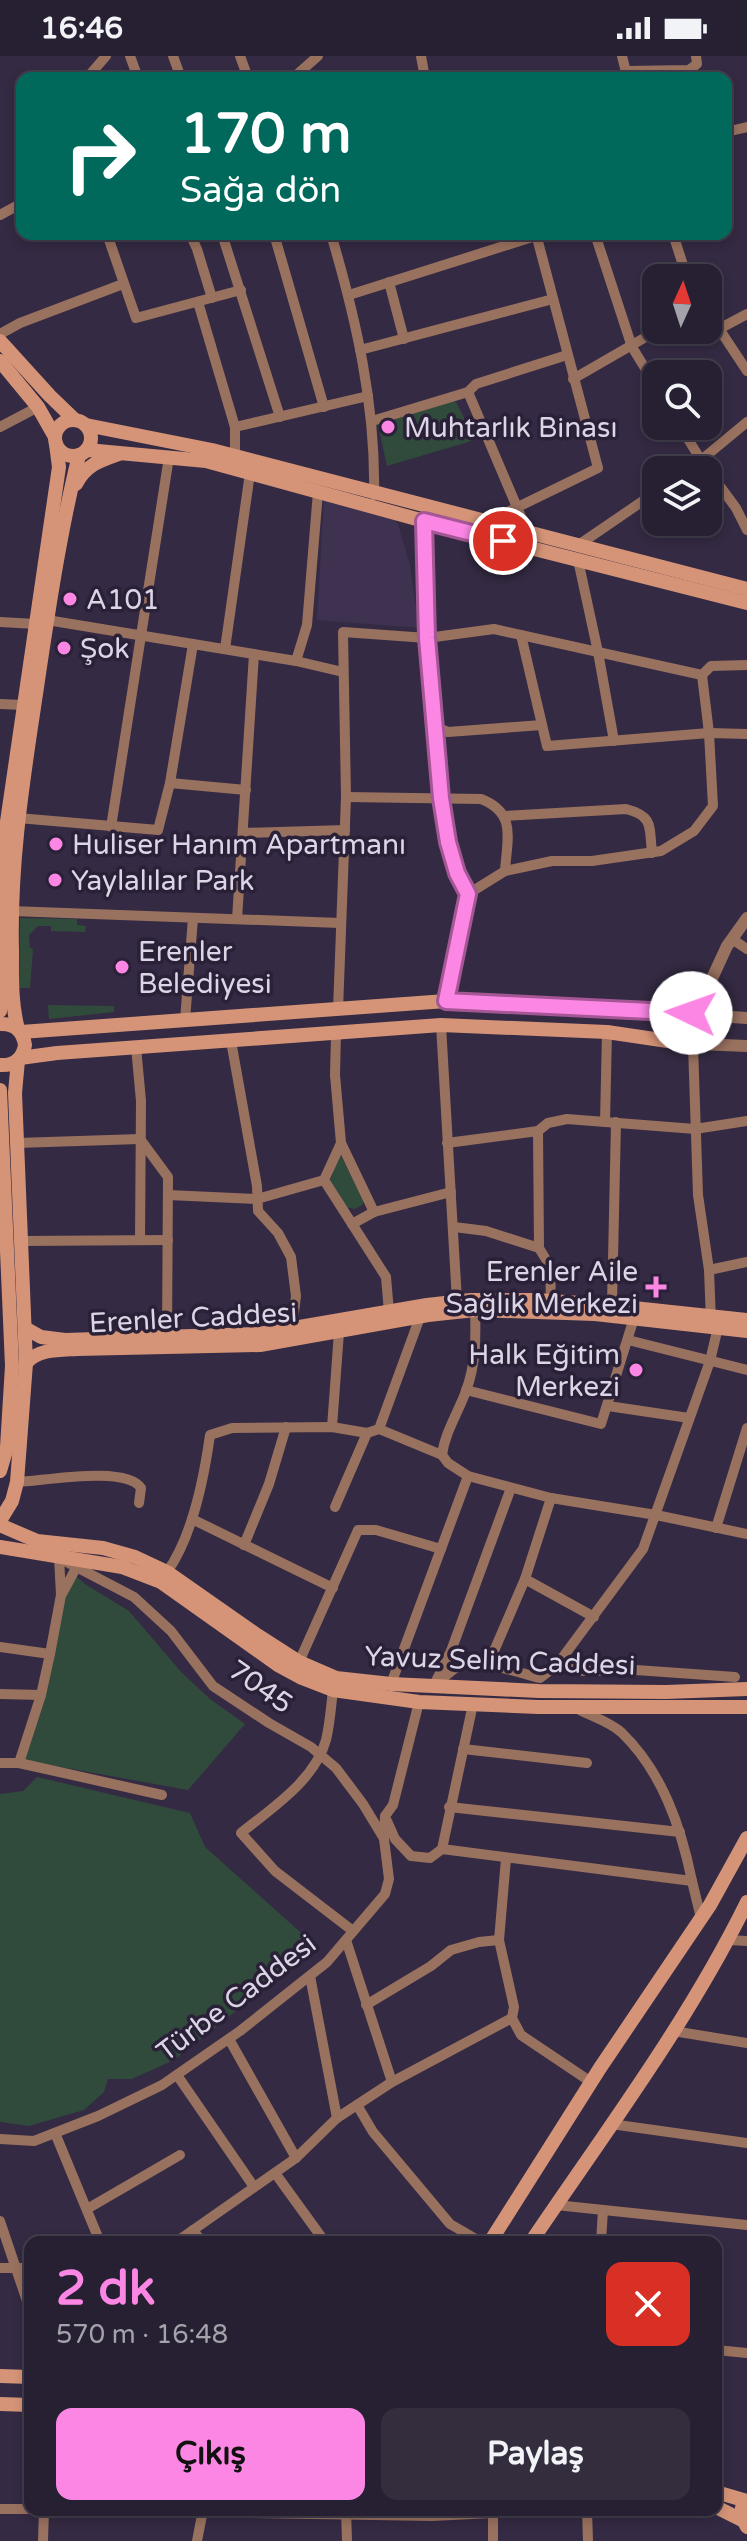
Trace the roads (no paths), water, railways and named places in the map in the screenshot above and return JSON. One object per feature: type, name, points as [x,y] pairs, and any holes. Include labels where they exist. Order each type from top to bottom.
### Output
[{"type":"main road","points":[[0,341],[50,396],[80,423],[91,440],[83,453],[70,495],[23,705],[4,842],[0,1011]]},
{"type":"main road","points":[[0,361],[38,407],[58,449],[68,455],[125,452],[206,461],[318,492],[373,500],[528,533],[578,553],[747,603]]},
{"type":"main road","points":[[1,1524],[17,1482],[26,1363],[15,1093],[19,1059],[25,1045],[12,1009],[11,911],[18,818],[59,467],[55,440],[59,427],[80,423],[235,456],[373,500],[424,521],[747,589]]},
{"type":"main road","points":[[70,495],[83,472],[98,462],[125,452]]},
{"type":"main road","points":[[0,1024],[12,1025],[20,1030],[446,1001],[696,1014],[709,1022],[710,1033],[707,1038],[694,1044],[607,1032],[441,1025],[136,1047],[19,1059],[12,1064],[0,1065]]},
{"type":"main road","points":[[694,1044],[679,1034],[678,1026],[683,1018],[696,1014]]},
{"type":"main road","points":[[0,1090],[7,1447],[0,1471]]},
{"type":"main road","name":"Erenler Caddesi","points":[[25,1328],[41,1337],[65,1340],[219,1337],[292,1329],[457,1301],[551,1301],[612,1305],[747,1331]]},
{"type":"main road","name":"Erenler Caddesi","points":[[26,1363],[32,1356],[77,1349],[260,1345],[475,1310],[713,1323],[747,1320]]},
{"type":"main road","name":"Yavuz Selim Caddesi","points":[[1,1524],[37,1541],[68,1543],[124,1554],[167,1572],[299,1662],[336,1678],[433,1687],[571,1691],[747,1689]]},
{"type":"main road","name":"Yavuz Selim Caddesi","points":[[0,1547],[122,1567],[161,1582],[278,1665],[333,1690],[419,1702],[578,1709],[747,1707]]},
{"type":"main road","points":[[0,1561],[34,1554]]},
{"type":"main road","points":[[494,2236],[591,2082],[701,1918],[747,1838]]},
{"type":"main road","points":[[535,2236],[673,2031],[729,1940],[747,1902]]},
{"type":"main road","points":[[6,2376],[10,2393],[7,2404]]},
{"type":"main road","points":[[722,2494],[747,2502],[741,2512],[744,2524]]},
{"type":"main road","points":[[722,2511],[744,2524]]},
{"type":"street","points":[[664,72],[689,70],[697,64],[696,56]]},
{"type":"street","points":[[109,240],[136,318],[241,290]]},
{"type":"street","points":[[193,240],[212,298]]},
{"type":"street","points":[[224,240],[280,417]]},
{"type":"street","points":[[276,240],[324,407]]},
{"type":"street","points":[[333,240],[349,295],[372,421],[373,500]]},
{"type":"street","points":[[349,295],[519,240]]},
{"type":"street","points":[[486,523],[598,468],[539,240]]},
{"type":"street","points":[[597,240],[632,347],[642,363]]},
{"type":"street","points":[[675,240],[683,264]]},
{"type":"street","points":[[389,282],[404,339]]},
{"type":"street","points":[[0,334],[20,323],[123,284]]},
{"type":"street","points":[[360,350],[553,299]]},
{"type":"street","points":[[198,302],[235,427],[235,456]]},
{"type":"street","points":[[722,327],[747,314]]},
{"type":"street","points":[[722,334],[747,371]]},
{"type":"street","points":[[573,379],[642,340]]},
{"type":"street","points":[[372,421],[468,392],[476,384],[567,355]]},
{"type":"street","points":[[468,392],[528,533]]},
{"type":"street","points":[[235,427],[368,396]]},
{"type":"street","points":[[0,427],[38,407]]},
{"type":"street","points":[[716,456],[747,422]]},
{"type":"street","points":[[111,827],[169,457]]},
{"type":"street","points":[[225,649],[250,473]]},
{"type":"street","points":[[722,489],[747,530]]},
{"type":"street","points":[[296,661],[307,625],[318,492]]},
{"type":"street","points":[[614,741],[578,553],[642,503]]},
{"type":"street","points":[[424,521],[427,638],[441,798],[448,842],[457,873],[468,894],[446,1001]]},
{"type":"street","points":[[0,622],[42,622],[142,636],[296,661],[343,672]]},
{"type":"street","points":[[338,1010],[346,797],[343,632],[427,638],[494,629],[702,675]]},
{"type":"street","points":[[521,635],[547,746],[709,733],[747,734]]},
{"type":"street","points":[[18,818],[158,830],[170,783],[193,644]]},
{"type":"street","points":[[237,919],[254,654]]},
{"type":"street","points":[[702,675],[711,666],[747,665]]},
{"type":"street","points":[[468,894],[505,871],[552,861],[592,861],[652,853],[661,851],[694,831],[713,806],[702,675]]},
{"type":"street","points":[[0,704],[23,705]]},
{"type":"street","points":[[433,726],[448,732],[542,725]]},
{"type":"street","points":[[170,783],[246,790]]},
{"type":"street","points":[[346,797],[481,799],[497,805],[505,816],[505,871]]},
{"type":"street","points":[[505,816],[626,809],[641,813],[648,821],[652,853]]},
{"type":"street","points":[[243,833],[345,830]]},
{"type":"street","points":[[11,911],[340,923]]},
{"type":"street","points":[[185,1020],[193,918]]},
{"type":"street","points":[[747,918],[732,939],[696,1014],[747,1018]]},
{"type":"street","points":[[732,939],[747,949]]},
{"type":"street","points":[[441,1025],[457,1301]]},
{"type":"street","points":[[607,1032],[612,1305]]},
{"type":"street","points":[[336,1033],[335,1075],[341,1143],[374,1212]]},
{"type":"street","points":[[231,1041],[258,1211],[278,1233],[291,1257],[296,1296],[292,1329]]},
{"type":"street","points":[[433,1687],[462,1664],[479,1662],[540,1678],[557,1665],[643,1549],[710,1361],[713,1323],[698,1195],[694,1044],[747,1046]]},
{"type":"street","points":[[136,1047],[141,1101],[140,1240]]},
{"type":"street","points":[[447,1143],[538,1131],[548,1123],[567,1119],[695,1129],[747,1121]]},
{"type":"street","points":[[538,1131],[539,1248],[550,1266],[551,1301]]},
{"type":"street","points":[[17,1143],[140,1139]]},
{"type":"street","points":[[140,1139],[168,1177],[167,1336]]},
{"type":"street","points":[[168,1195],[257,1199],[324,1180],[341,1143]]},
{"type":"street","points":[[324,1180],[386,1277],[389,1312]]},
{"type":"street","points":[[352,1224],[374,1212],[451,1192]]},
{"type":"street","points":[[454,1227],[486,1231],[539,1248]]},
{"type":"street","points":[[22,1241],[168,1240]]},
{"type":"street","points":[[709,1270],[747,1262]]},
{"type":"street","points":[[442,1455],[444,1441],[473,1366],[475,1310]]},
{"type":"street","points":[[379,1429],[420,1317]]},
{"type":"street","points":[[466,1390],[601,1424],[634,1318]]},
{"type":"street","points":[[332,1427],[339,1332]]},
{"type":"street","points":[[628,1340],[747,1370]]},
{"type":"street","points":[[608,1406],[689,1418]]},
{"type":"street","points":[[244,1545],[269,1484],[286,1427]]},
{"type":"street","points":[[167,1572],[192,1519],[203,1485],[210,1435],[232,1428],[332,1427],[367,1433],[379,1429],[442,1455],[448,1463],[468,1476],[551,1498],[747,1534]]},
{"type":"street","points":[[716,1528],[747,1428]]},
{"type":"street","points":[[335,1507],[367,1433]]},
{"type":"street","points":[[17,1482],[117,1475],[138,1483],[141,1488],[139,1503]]},
{"type":"street","points":[[391,1684],[468,1476]]},
{"type":"street","points":[[433,1687],[451,1651],[511,1488]]},
{"type":"street","points":[[488,1665],[525,1579],[551,1498]]},
{"type":"street","points":[[192,1519],[333,1588]]},
{"type":"street","points":[[299,1662],[358,1530],[376,1530],[441,1549]]},
{"type":"street","points":[[19,1763],[41,1695],[50,1654],[61,1595],[59,1557]]},
{"type":"street","name":"7045","points":[[59,1557],[134,1597],[171,1631],[213,1686],[336,1768],[384,1839]]},
{"type":"street","points":[[61,1595],[76,1568]]},
{"type":"street","points":[[525,1579],[594,1617]]},
{"type":"street","points":[[0,1647],[50,1654]]},
{"type":"street","points":[[557,1665],[584,1671],[636,1670],[735,1677]]},
{"type":"street","points":[[333,1690],[326,1741],[320,1755],[304,1779],[241,1833],[275,1871],[350,1936],[366,2005],[392,2082]]},
{"type":"street","points":[[0,1694],[41,1695]]},
{"type":"street","name":"Türbe Caddesi","points":[[0,2139],[34,2141],[98,2116],[162,2085],[229,2039],[327,1962],[385,1894],[389,1879],[384,1839],[385,1816],[393,1805],[419,1702]]},
{"type":"street","points":[[385,1816],[395,1839],[411,1856],[430,1858],[442,1849],[473,1704]]},
{"type":"street","points":[[578,1709],[619,1730],[648,1764],[674,1811],[701,1918]]},
{"type":"street","points":[[463,1749],[587,1763]]},
{"type":"street","points":[[0,1763],[19,1763],[162,1795]]},
{"type":"street","points":[[449,1807],[680,1832]]},
{"type":"street","points":[[442,1849],[692,1881]]},
{"type":"street","points":[[506,1859],[499,1940],[514,2007],[512,2018],[521,2035],[591,2082]]},
{"type":"street","points":[[366,2005],[431,1966],[451,1950],[499,1940]]},
{"type":"street","points":[[729,1940],[747,1941]]},
{"type":"street","points":[[310,1976],[337,2118]]},
{"type":"street","points":[[184,2236],[296,2158],[337,2118],[392,2082],[512,2018]]},
{"type":"street","points":[[673,2031],[747,2043]]},
{"type":"street","points":[[229,2039],[296,2158]]},
{"type":"street","points":[[177,2075],[254,2187]]},
{"type":"street","points":[[357,2105],[373,2132],[450,2224],[471,2236]]},
{"type":"street","points":[[611,2124],[747,2143]]},
{"type":"street","points":[[55,2133],[98,2236]]},
{"type":"street","points":[[87,2209],[180,2155]]},
{"type":"street","points":[[275,2173],[321,2236]]},
{"type":"street","points":[[556,2205],[747,2225]]},
{"type":"street","points":[[601,2236],[603,2210]]},
{"type":"street","points":[[0,2221],[24,2294]]},
{"type":"street","points":[[193,2230],[198,2236]]},
{"type":"street","points":[[0,2268],[24,2268]]},
{"type":"street","points":[[722,2351],[747,2353]]},
{"type":"street","points":[[0,2509],[24,2509]]},
{"type":"street","points":[[43,2541],[44,2516]]},
{"type":"street","points":[[197,2541],[201,2516]]},
{"type":"street","points":[[346,2516],[347,2541]]},
{"type":"street","points":[[493,2516],[493,2541]]},
{"type":"street","points":[[587,2516],[588,2541]]},
{"type":"place","name":"Muhtarlık Binası","points":[[388,427]]},
{"type":"place","name":"A101","points":[[70,599]]},
{"type":"place","name":"Şok","points":[[64,648]]},
{"type":"place","name":"Huliser Hanım Apartmanı","points":[[56,844]]},
{"type":"place","name":"Yaylalılar Park","points":[[55,880]]},
{"type":"place","name":"Erenler Belediyesi","points":[[122,967]]},
{"type":"place","name":"Erenler Aile Sağlık Merkezi","points":[[656,1287]]},
{"type":"place","name":"Halk Eğitim Merkezi","points":[[636,1370]]}]
